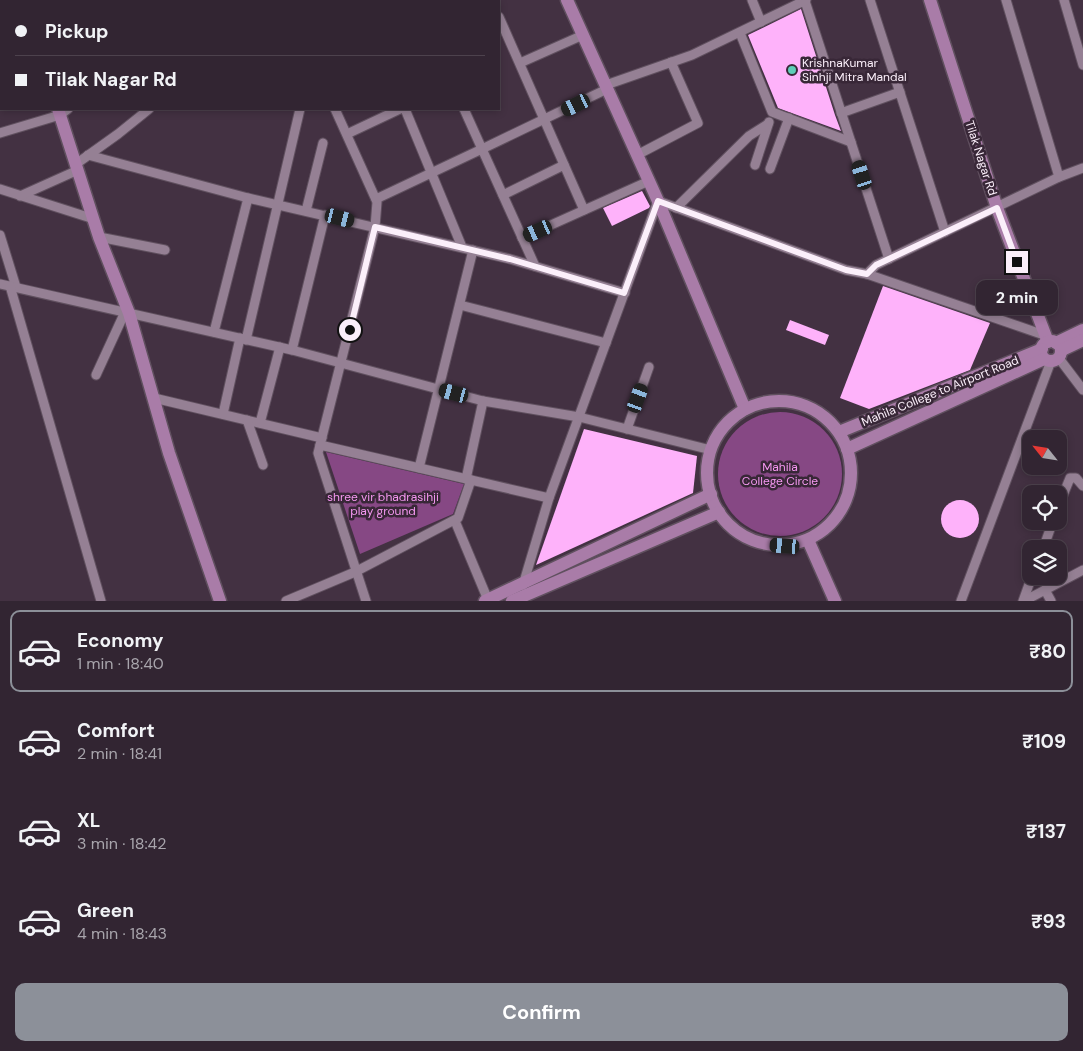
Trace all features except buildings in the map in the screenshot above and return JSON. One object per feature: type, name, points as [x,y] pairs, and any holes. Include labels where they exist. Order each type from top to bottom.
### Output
[{"type":"main road","points":[[567,0],[658,201],[745,409]]},
{"type":"main road","name":"Tilak Nagar Rd","points":[[930,0],[997,208],[1051,350]]},
{"type":"main road","points":[[62,111],[99,237],[127,313],[169,453],[220,601]]},
{"type":"main road","name":"Mahila College to Airport Road","points":[[847,449],[1051,350],[1083,330]]},
{"type":"main road","name":"Mahila College to Airport Road","points":[[839,432],[1051,350],[1083,340]]},
{"type":"main road","points":[[768,401],[791,401],[813,408],[832,422],[839,432],[852,464],[851,488],[842,510],[828,528],[808,540],[785,546],[762,544],[740,534],[723,519],[710,494],[707,474],[710,450],[718,433],[730,420],[745,409],[768,401]]},
{"type":"main road","points":[[486,600],[524,584],[710,494]]},
{"type":"main road","points":[[520,600],[719,512]]},
{"type":"main road","points":[[808,540],[835,601]]},
{"type":"street","points":[[752,0],[761,22]]},
{"type":"street","points":[[376,199],[544,120],[607,87],[740,33],[805,0],[889,259]]},
{"type":"street","points":[[870,0],[945,232]]},
{"type":"street","points":[[1006,0],[1059,177]]},
{"type":"street","points":[[1064,0],[1083,65]]},
{"type":"street","points":[[500,20],[584,210]]},
{"type":"street","points":[[740,33],[772,112],[754,165]]},
{"type":"street","points":[[520,63],[583,36]]},
{"type":"street","points":[[637,155],[697,124],[699,121],[671,62]]},
{"type":"street","points":[[841,113],[900,92]]},
{"type":"street","points":[[20,196],[77,167],[88,156],[148,110]]},
{"type":"street","points":[[222,414],[278,204],[300,110]]},
{"type":"street","points":[[337,110],[376,199],[375,227],[318,453],[355,572],[366,601]]},
{"type":"street","points":[[347,134],[398,110]]},
{"type":"street","points":[[405,110],[433,172],[462,247]]},
{"type":"street","points":[[464,110],[535,266]]},
{"type":"street","points":[[0,133],[62,111]]},
{"type":"street","points":[[772,112],[851,142]]},
{"type":"street","points":[[770,169],[789,118]]},
{"type":"street","points":[[676,208],[749,136],[768,124]]},
{"type":"street","points":[[306,211],[323,143]]},
{"type":"street","points":[[88,156],[248,198],[462,247],[535,266],[624,293]]},
{"type":"street","points":[[503,195],[564,165]]},
{"type":"street","points":[[867,274],[876,265],[1059,177],[1083,168]]},
{"type":"street","points":[[522,238],[649,181]]},
{"type":"street","points":[[0,189],[94,219]]},
{"type":"street","points":[[214,332],[248,198]]},
{"type":"street","points":[[520,600],[549,498],[658,201],[846,270],[867,274],[1051,350],[1083,390]]},
{"type":"street","points":[[292,350],[325,215]]},
{"type":"street","points":[[0,235],[101,601]]},
{"type":"street","points":[[99,237],[165,250]]},
{"type":"street","points":[[418,468],[473,250]]},
{"type":"street","points":[[0,284],[280,347],[483,401],[579,417],[710,450]]},
{"type":"street","points":[[460,305],[606,343]]},
{"type":"street","points":[[96,375],[127,313]]},
{"type":"street","points":[[260,423],[280,347]]},
{"type":"street","points":[[961,601],[1051,350]]},
{"type":"street","points":[[626,429],[649,367]]},
{"type":"street","points":[[154,398],[260,423],[321,442],[418,468],[549,498]]},
{"type":"street","points":[[286,601],[355,572],[458,518],[468,480],[483,401]]},
{"type":"street","points":[[247,420],[263,465]]},
{"type":"street","points":[[1067,485],[1070,478],[1076,478],[1083,486]]},
{"type":"street","points":[[455,520],[486,600]]},
{"type":"street","points":[[1024,601],[1083,570]]},
{"type":"street","points":[[1024,601],[1029,585]]},
{"type":"street","points":[[1045,590],[1052,601]]},
{"type":"green space","name":"Mahila College Circle","points":[[780,412],[804,417],[824,430],[837,450],[842,474],[837,498],[824,518],[804,531],[780,536],[756,531],[736,518],[723,498],[718,474],[723,450],[736,430],[756,417]]},
{"type":"green space","name":"shree vir bhadrasihji play ground","points":[[326,452],[464,484],[453,514],[360,554]]},
{"type":"place","name":"KrishnaKumar Sinhji Mitra Mandal","points":[[792,70]]},
{"type":"route","points":[[350,330],[375,227],[510,259],[624,293],[658,201],[846,270],[867,274],[876,265],[997,208],[1017,262]]}]
